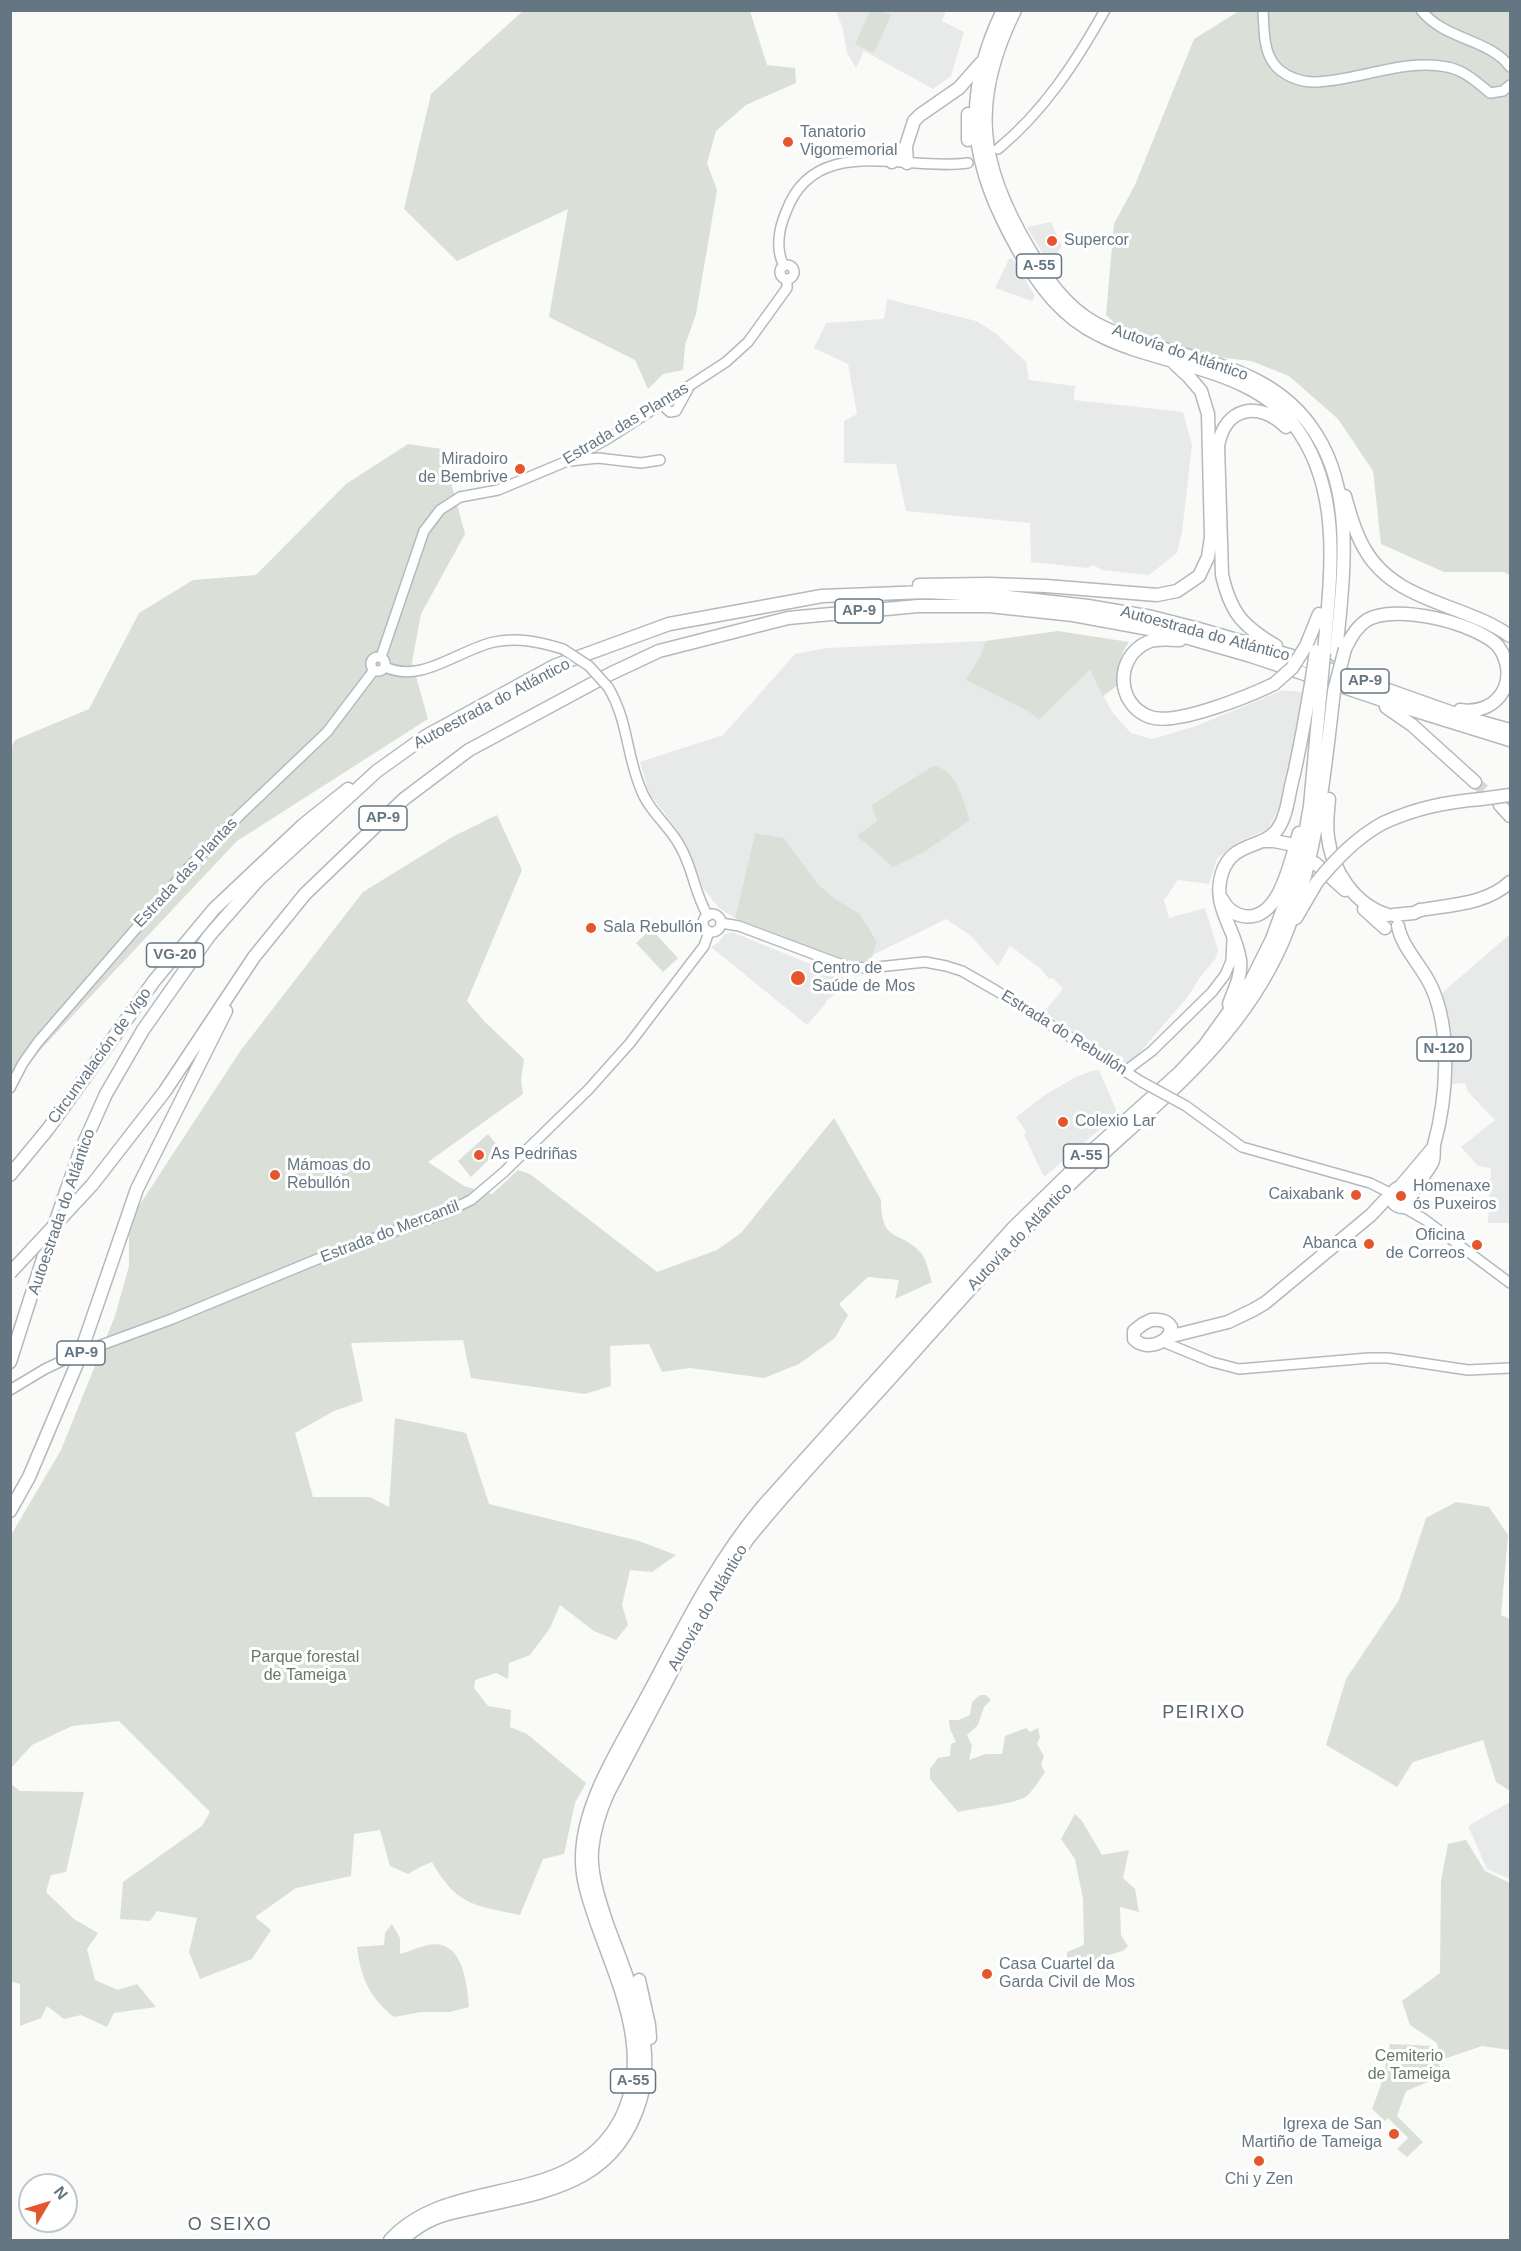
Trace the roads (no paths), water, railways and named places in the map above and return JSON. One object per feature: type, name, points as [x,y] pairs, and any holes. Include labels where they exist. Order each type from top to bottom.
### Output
[{"type":"highway","name":"Autovía do Atlántico","points":[[725,1564],[1033,1222],[1099,1157],[1178,1087],[1230,1028],[1255,991],[1282,942],[1309,863],[1322,803],[1334,692],[1326,651],[1330,572],[1328,505],[1319,472],[1293,423],[1269,401],[1254,391],[1212,374],[1124,347],[1086,328],[1065,313],[1051,299],[1027,264],[997,209],[984,176],[978,151],[976,122],[982,62],[1003,10]]},
{"type":"highway","name":"Autovía do Atlántico","points":[[390,2241],[407,2224],[430,2211],[544,2181],[572,2169],[596,2151],[614,2129],[623,2114],[634,2075],[635,2053],[631,2027],[588,1898],[582,1860],[587,1820],[601,1783],[621,1746],[725,1564],[737,1536],[1014,1227],[1086,1157],[1179,1073],[1221,1024],[1251,981],[1272,939],[1300,862],[1310,806],[1316,685],[1326,651],[1344,547],[1340,500],[1331,465],[1316,433],[1301,413],[1274,389],[1231,369],[1132,338],[1094,322],[1068,303],[1048,280],[1005,207],[992,171],[987,144],[985,120],[989,82],[999,46],[1015,10]]},
{"type":"highway","points":[[907,163],[906,146],[914,121],[951,96],[982,62]]},
{"type":"highway","points":[[968,140],[968,111],[973,74]]},
{"type":"highway","points":[[892,162],[906,146]]},
{"type":"highway","points":[[1051,311],[1094,340],[1111,347],[1124,347]]},
{"type":"highway","points":[[1110,322],[1135,332],[1234,362],[1252,371],[1274,389]]},
{"type":"highway","points":[[822,596],[875,586],[990,584],[1157,595],[1177,591],[1189,584],[1199,576],[1208,557],[1211,537],[1208,414],[1201,391],[1172,362]]},
{"type":"highway","points":[[1292,656],[1253,632],[1229,602],[1222,575],[1218,446],[1229,421],[1241,412],[1251,410],[1262,411],[1276,418],[1306,444]]},
{"type":"highway","points":[[1331,465],[1343,486],[1358,537],[1373,563],[1383,573],[1407,590],[1475,616],[1510,636]]},
{"type":"highway","points":[[1326,651],[1319,614],[1324,585],[1330,572]]},
{"type":"highway","name":"Autoestrada do Atlántico","points":[[10,1362],[80,1152],[106,1094],[143,1030],[209,936],[258,880],[377,771],[426,736],[554,666],[669,624],[822,596],[926,592],[1054,601],[1152,617],[1292,656],[1510,730]]},
{"type":"highway","name":"Autoestrada do Atlántico","points":[[10,1273],[92,1185],[165,1091],[254,957],[305,894],[404,799],[469,750],[610,674],[659,651],[788,618],[918,606],[989,606],[1073,615],[1171,633],[1251,656],[1510,740]]},
{"type":"highway","points":[[1193,640],[1166,639],[1148,642],[1134,652],[1124,667],[1123,685],[1136,710],[1151,718],[1165,719],[1184,716],[1250,696],[1274,684],[1292,668],[1326,651],[1368,619],[1389,613],[1448,622],[1492,640],[1504,655],[1508,664],[1507,685],[1494,704],[1478,711],[1438,707]]},
{"type":"highway","points":[[1221,1024],[1240,971],[1240,960],[1231,930],[1219,903],[1222,873],[1229,860],[1242,848],[1270,836],[1279,826],[1286,810],[1316,685]]},
{"type":"highway","points":[[1367,695],[1412,725],[1475,783]]},
{"type":"highway","points":[[1329,743],[1331,757],[1328,837],[1341,875],[1353,895],[1386,908],[1420,910],[1471,902],[1494,894],[1510,882]]},
{"type":"highway","name":"Circunvalación de Vigo","points":[[10,1175],[48,1129],[154,981],[214,909],[303,825],[341,794],[377,771]]},
{"type":"highway","points":[[1282,942],[1317,882],[1342,853],[1369,831],[1412,810],[1447,802],[1510,795]]},
{"type":"highway","points":[[1500,805],[1510,816]]},
{"type":"highway","points":[[1219,889],[1227,908],[1239,915],[1250,917],[1265,911],[1279,894],[1310,806]]},
{"type":"highway","points":[[1256,842],[1269,840],[1287,844],[1279,837],[1279,826]]},
{"type":"highway","points":[[1315,863],[1390,922],[1420,910]]},
{"type":"highway","name":"N-120","points":[[1173,1337],[1195,1329],[1228,1322],[1265,1303],[1371,1215],[1385,1200],[1401,1198],[1432,1163],[1442,1116],[1443,1030],[1431,985],[1390,922]]},
{"type":"highway","name":"Autoestrada do Atlántico","points":[[10,1511],[29,1477],[76,1366],[136,1189],[254,957]]},
{"type":"highway","name":"Autovía do Atlántico","points":[[400,2241],[426,2223],[452,2213],[546,2192],[575,2181],[593,2170],[611,2153],[627,2130],[640,2100],[644,2076],[644,2036],[638,2011],[599,1899],[592,1851],[597,1818],[608,1793],[708,1594]]},
{"type":"highway","points":[[639,1713],[644,1689]]},
{"type":"highway","points":[[592,1787],[621,1746]]},
{"type":"highway","points":[[639,1980],[649,2025],[651,2061],[647,2082],[640,2100]]},
{"type":"street","points":[[998,149],[1023,126],[1059,85],[1105,10]]},
{"type":"street","points":[[1263,10],[1268,53],[1273,63],[1292,78],[1314,82],[1428,65],[1445,66],[1463,72],[1490,93],[1503,91],[1510,85]]},
{"type":"street","points":[[1421,10],[1440,28],[1489,51],[1503,59],[1510,67]]},
{"type":"street","name":"Estrada das Plantas","points":[[10,1088],[23,1063],[42,1036],[171,887],[241,814],[327,732],[374,670],[371,667],[372,660],[375,657],[383,662],[424,531],[440,510],[460,497],[498,490],[564,462],[601,442],[661,404],[679,398],[692,384],[726,362],[748,342],[782,296],[787,288],[787,279],[792,276],[794,269],[789,265],[784,266],[779,245],[783,220],[794,195],[807,181],[830,166],[847,160],[892,162]]},
{"type":"street","points":[[892,162],[950,166],[968,163]]},
{"type":"street","points":[[661,404],[670,412],[676,411],[679,398]]},
{"type":"street","points":[[564,462],[598,458],[641,463],[660,460]]},
{"type":"street","points":[[383,662],[404,673],[417,671],[481,646],[509,640],[526,640],[562,649],[589,666],[608,687],[623,717],[640,789],[648,804],[682,849],[699,899],[708,916]]},
{"type":"street","points":[[716,915],[721,923],[718,931],[709,932],[704,926],[704,920],[708,916],[716,915]]},
{"type":"street","name":"Estrada do Rebullón","points":[[721,923],[739,926],[848,967],[868,968],[925,962],[946,966],[977,979],[1124,1072],[1186,1106],[1242,1148],[1370,1184],[1401,1198],[1424,1219],[1510,1283]]},
{"type":"street","points":[[1124,1072],[1152,1051],[1212,992],[1225,975],[1232,949],[1231,930]]},
{"type":"street","name":"Estrada do Mercantil","points":[[10,1390],[64,1360],[172,1319],[325,1256],[442,1214],[471,1200],[504,1172],[588,1090],[630,1043],[704,946],[709,932]]},
{"type":"street","points":[[1173,1337],[1212,1362],[1239,1369],[1369,1358],[1388,1358],[1468,1370],[1510,1368]]},
{"type":"tunnel","points":[[1475,782],[1497,802]]},
{"type":"place","name":"Tanatorio Vigomemorial","points":[[788,142]]},
{"type":"place","name":"Supercor","points":[[1052,241]]},
{"type":"place","name":"Miradoiro de Bembrive","points":[[520,469]]},
{"type":"place","name":"Sala Rebullón","points":[[591,928]]},
{"type":"place","name":"Centro de Saúde de Mos","points":[[798,978]]},
{"type":"place","name":"Colexio Lar","points":[[1063,1122]]},
{"type":"place","name":"As Pedriñas","points":[[479,1155]]},
{"type":"place","name":"Mámoas do Rebullón","points":[[275,1175]]},
{"type":"place","name":"Caixabank","points":[[1356,1195]]},
{"type":"place","name":"Homenaxe ós Puxeiros","points":[[1401,1196]]},
{"type":"place","name":"Abanca","points":[[1369,1244]]},
{"type":"place","name":"Oficina de Correos","points":[[1477,1245]]},
{"type":"place","name":"Casa Cuartel da Garda Civil de Mos","points":[[987,1974]]},
{"type":"place","name":"Igrexa de San Martiño de Tameiga","points":[[1394,2134]]},
{"type":"place","name":"Chi y Zen","points":[[1259,2161]]},
{"type":"district","name":"PEIRIXO","points":[[1204,1713]]},
{"type":"district","name":"O SEIXO","points":[[230,2225]]},
{"type":"park label","name":"Parque forestal de Tameiga","points":[[305,1667]]},
{"type":"park label","name":"Cemiterio de Tameiga","points":[[1409,2066]]}]
